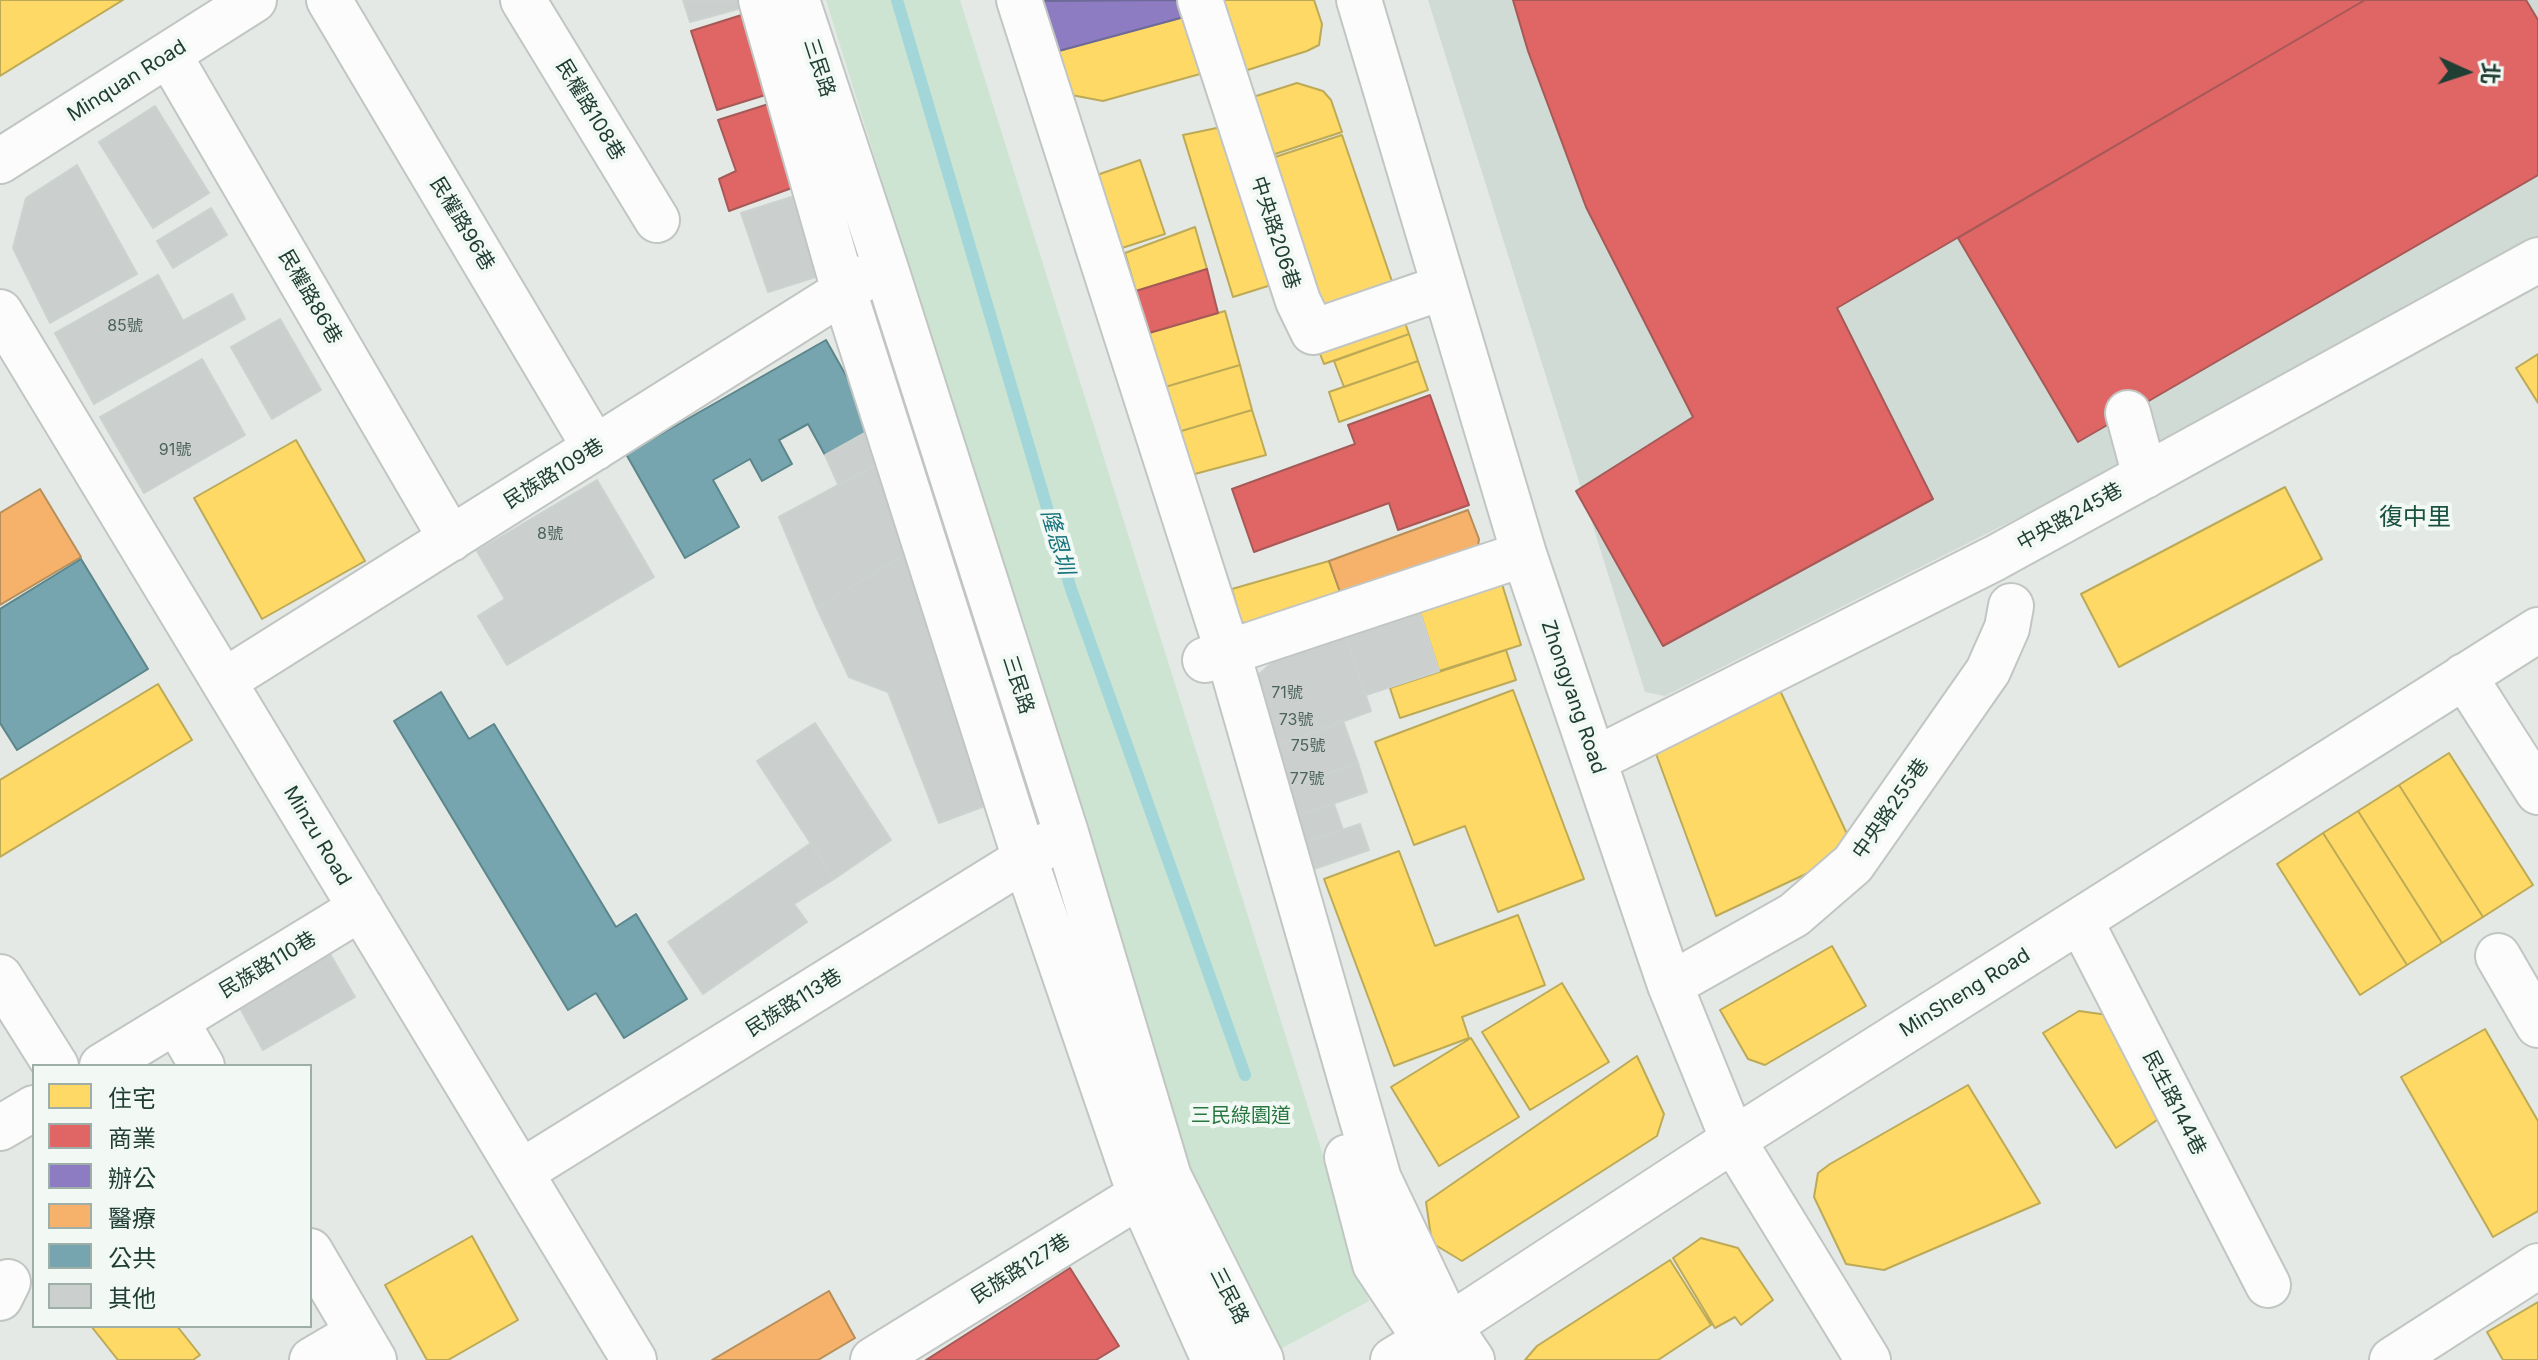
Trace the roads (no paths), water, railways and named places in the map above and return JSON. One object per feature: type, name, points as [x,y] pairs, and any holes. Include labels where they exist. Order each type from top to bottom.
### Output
[{"type":"street","name":"Minquan Road","points":[[0,161],[254,0]]},
{"type":"street","name":"民權路96巷","points":[[329,0],[595,448]]},
{"type":"street","name":"民權路108巷","points":[[523,0],[657,220]]},
{"type":"street","name":"三民路","points":[[761,0],[844,291],[1025,859],[1155,1186],[1214,1360]]},
{"type":"street","name":"三民路","points":[[797,0],[1066,833],[1155,1186],[1261,1360]]},
{"type":"street","points":[[995,0],[1052,138]]},
{"type":"street","points":[[1019,0],[1052,138],[1216,657],[1236,758],[1375,1264],[1436,1349]]},
{"type":"street","name":"中央路206巷","points":[[1200,0],[1298,301],[1313,332],[1444,287]]},
{"type":"street","name":"Zhongyang Road","points":[[1359,0],[1524,554],[1670,985],[1733,1140],[1868,1360]]},
{"type":"street","name":"民權路86巷","points":[[169,55],[451,539]]},
{"type":"street","name":"中央路245巷","points":[[1594,760],[1995,558],[2538,260]]},
{"type":"street","name":"民族路109巷","points":[[224,681],[885,266]]},
{"type":"street","name":"Minzu Road","points":[[0,312],[634,1360]]},
{"type":"street","points":[[2128,413],[2145,476]]},
{"type":"street","points":[[1216,657],[1524,554]]},
{"type":"street","name":"中央路255巷","points":[[1670,985],[1794,915],[1853,864],[1988,671],[2007,628],[2011,606]]},
{"type":"street","name":"MinSheng Road","points":[[1436,1349],[1733,1140],[2538,630]]},
{"type":"street","points":[[2464,676],[2538,792]]},
{"type":"street","name":"民族路113巷","points":[[521,1172],[1066,833]]},
{"type":"street","name":"民族路110巷","points":[[105,1064],[361,908]]},
{"type":"street","name":"民生路144巷","points":[[2080,920],[2268,1285]]},
{"type":"street","points":[[2498,956],[2538,1025]]},
{"type":"street","points":[[0,977],[55,1064]]},
{"type":"street","points":[[176,1021],[201,1064]]},
{"type":"street","points":[[0,1128],[32,1109]]},
{"type":"street","name":"民族路127巷","points":[[873,1360],[1155,1186]]},
{"type":"street","points":[[312,1254],[366,1346],[312,1360]]},
{"type":"street","points":[[2392,1360],[2538,1266]]},
{"type":"waterway","name":"隆恩圳","points":[[897,0],[1071,589],[1245,1075]]},
{"type":"district","name":"復中里","points":[[2415,518]]},
{"type":"park label","name":"三民綠園道","points":[[1241,1116]]}]
